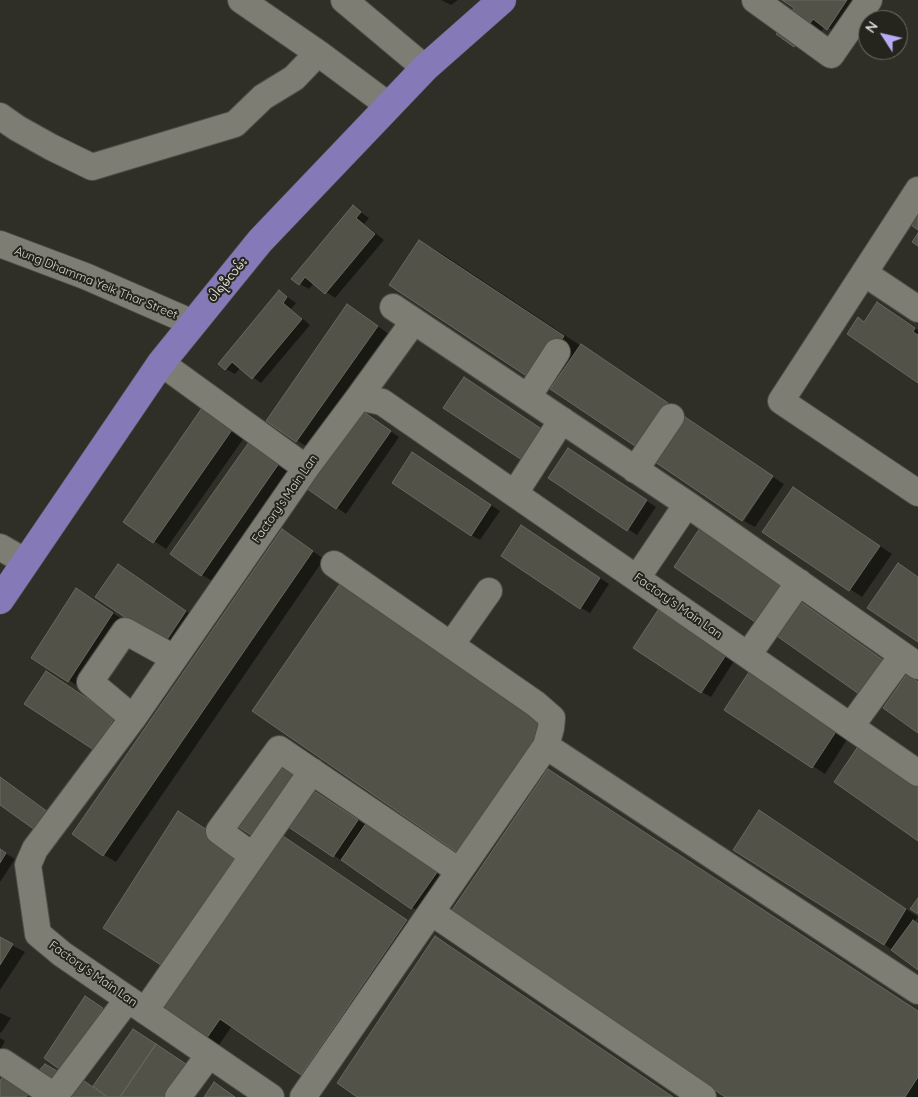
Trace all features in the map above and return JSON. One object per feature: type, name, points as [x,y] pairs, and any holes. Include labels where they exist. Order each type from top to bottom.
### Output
[{"type":"main road","name":"ပါရမီလမ်း","points":[[0,600],[161,362],[260,241],[425,68],[502,0]]},
{"type":"street","points":[[241,0],[318,53],[388,105]]},
{"type":"street","points":[[344,0],[425,68]]},
{"type":"street","points":[[755,0],[831,55],[869,0]]},
{"type":"street","points":[[0,116],[50,147],[92,167],[235,124],[263,97],[294,78],[318,53]]},
{"type":"street","points":[[918,190],[781,401],[918,493]]},
{"type":"street","name":"Aung Dhamma Yeik Thar Street","points":[[0,244],[85,276],[193,323]]},
{"type":"street","points":[[864,273],[918,309]]},
{"type":"street","points":[[359,396],[403,314],[528,397],[687,504],[910,661],[851,726]]},
{"type":"street","points":[[528,397],[558,352]]},
{"type":"street","points":[[161,362],[306,468]]},
{"type":"street","name":"Factory's Main Lan","points":[[271,1097],[62,954],[38,934],[28,865],[35,849],[133,718],[306,468],[359,396],[382,402],[918,773]]},
{"type":"street","points":[[636,470],[671,417]]},
{"type":"street","points":[[515,493],[562,420]]},
{"type":"street","points":[[637,578],[687,504]]},
{"type":"street","points":[[0,547],[26,562]]},
{"type":"street","points":[[303,1097],[546,746],[552,718],[536,704],[334,564]]},
{"type":"street","points":[[748,655],[798,582]]},
{"type":"street","points":[[451,645],[490,591]]},
{"type":"street","points":[[133,718],[90,682],[100,667],[125,631],[174,658]]},
{"type":"street","points":[[546,746],[918,991]]},
{"type":"street","points":[[253,856],[219,831],[279,749],[460,871]]},
{"type":"street","points":[[3,1062],[55,1097],[136,1005],[253,856],[312,772]]},
{"type":"street","points":[[431,912],[703,1097]]},
{"type":"street","points":[[178,1097],[210,1055]]},
{"type":"building","points":[[782,0],[847,0],[827,30],[813,19],[794,47],[776,34],[794,8]]},
{"type":"building","points":[[353,205],[361,212],[356,218],[375,234],[325,294],[305,277],[299,285],[291,279]]},
{"type":"building","points":[[918,207],[918,230],[907,222]]},
{"type":"building","points":[[918,233],[918,246],[912,242]]},
{"type":"building","points":[[419,240],[564,336],[534,381],[389,285]]},
{"type":"building","points":[[279,290],[287,297],[283,303],[302,319],[252,379],[232,362],[225,370],[218,364]]},
{"type":"building","points":[[877,302],[915,328],[913,332],[918,335],[918,383],[847,334],[858,317],[864,322]]},
{"type":"building","points":[[347,304],[378,326],[296,442],[266,421]]},
{"type":"building","points":[[581,344],[668,403],[638,448],[550,389]]},
{"type":"building","points":[[464,377],[543,430],[522,460],[443,408]]},
{"type":"building","points":[[204,405],[234,427],[153,543],[123,522]]},
{"type":"building","points":[[361,410],[391,431],[336,509],[306,488]]},
{"type":"building","points":[[685,417],[773,476],[742,521],[655,462]]},
{"type":"building","points":[[252,438],[282,459],[201,576],[170,554]]},
{"type":"building","points":[[568,448],[647,500],[627,531],[548,478]]},
{"type":"building","points":[[412,452],[491,505],[471,536],[392,483]]},
{"type":"building","points":[[793,487],[880,546],[849,591],[762,532]]},
{"type":"building","points":[[704,522],[791,581],[761,626],[674,567]]},
{"type":"building","points":[[521,525],[600,578],[580,609],[501,556]]},
{"type":"building","points":[[282,529],[313,551],[103,856],[72,834]]},
{"type":"building","points":[[898,563],[918,577],[918,642],[867,608]]},
{"type":"building","points":[[118,564],[186,611],[164,644],[95,597]]},
{"type":"building","points":[[344,578],[545,727],[458,853],[252,711]]},
{"type":"building","points":[[76,588],[113,613],[68,682],[31,658]]},
{"type":"building","points":[[798,600],[883,660],[859,694],[774,634]]},
{"type":"building","points":[[658,610],[726,655],[701,693],[633,648]]},
{"type":"building","points":[[46,671],[115,717],[94,750],[24,704]]},
{"type":"building","points":[[749,672],[837,730],[812,768],[724,710]]},
{"type":"building","points":[[907,674],[918,682],[918,733],[883,708]]},
{"type":"building","points":[[859,745],[918,787],[918,841],[834,782]]},
{"type":"building","points":[[277,763],[296,776],[255,838],[236,825]]},
{"type":"building","points":[[548,769],[918,1011],[918,1077],[905,1097],[725,1097],[452,910]]},
{"type":"building","points":[[0,777],[48,812],[35,830],[0,805]]},
{"type":"building","points":[[308,787],[358,820],[333,857],[284,824]]},
{"type":"building","points":[[759,810],[906,909],[884,945],[733,850]]},
{"type":"building","points":[[178,811],[239,851],[164,967],[103,928]]},
{"type":"building","points":[[367,822],[438,871],[411,909],[341,860]]},
{"type":"building","points":[[280,834],[407,920],[301,1075],[220,1019],[206,1039],[160,1007]]},
{"type":"building","points":[[0,849],[6,853],[0,863]]},
{"type":"building","points":[[918,898],[918,914],[910,909]]},
{"type":"building","points":[[913,920],[918,924],[918,970],[891,950]]},
{"type":"building","points":[[435,936],[673,1097],[357,1097],[337,1083]]},
{"type":"building","points":[[0,937],[13,944],[0,965]]},
{"type":"building","points":[[85,996],[103,1008],[62,1071],[44,1058]]},
{"type":"building","points":[[133,1029],[156,1044],[120,1097],[108,1097],[93,1086]]},
{"type":"building","points":[[156,1044],[189,1066],[168,1097],[120,1097]]},
{"type":"building","points":[[45,1064],[67,1077],[56,1089],[31,1079]]},
{"type":"building","points":[[3,1076],[28,1094],[26,1097],[0,1097],[0,1081]]},
{"type":"building","points":[[80,1078],[107,1097],[71,1097],[68,1095]]},
{"type":"building","points":[[214,1082],[235,1097],[204,1097]]}]
